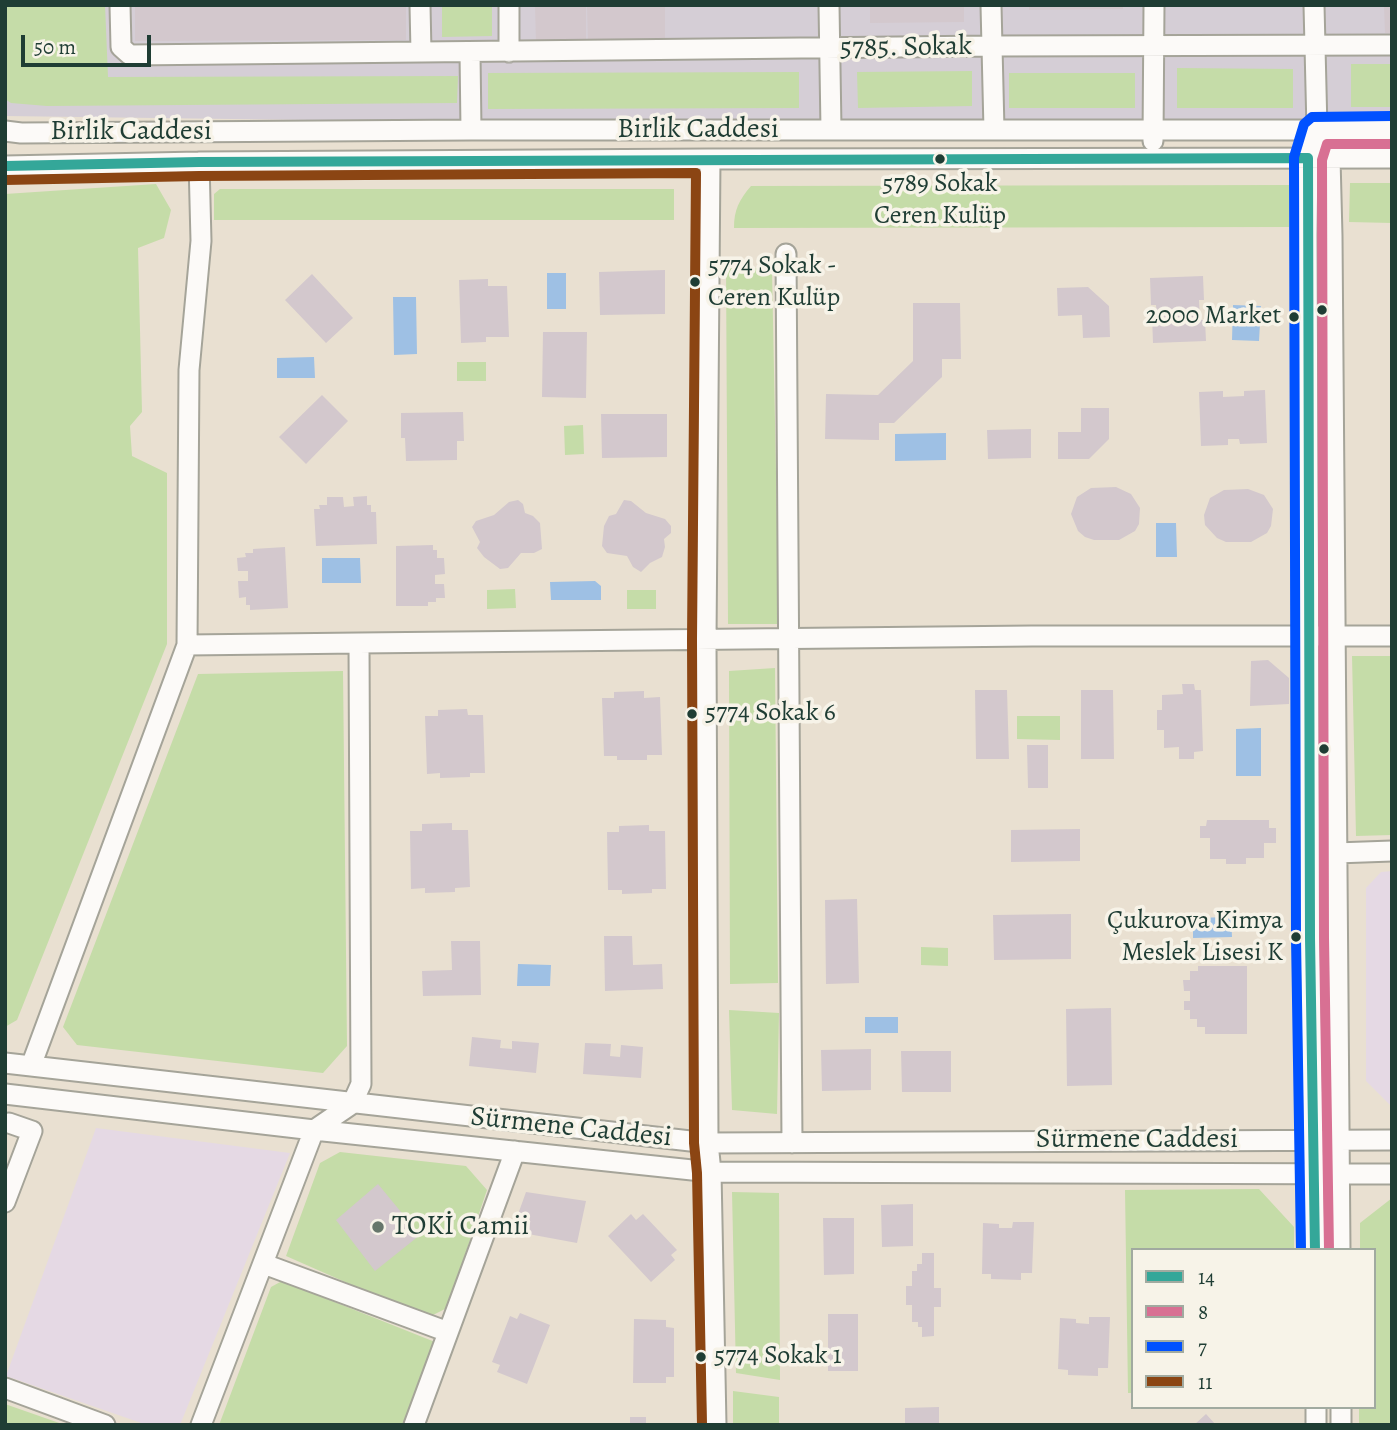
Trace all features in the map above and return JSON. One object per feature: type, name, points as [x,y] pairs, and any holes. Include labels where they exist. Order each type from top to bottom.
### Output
[{"type":"street","name":"5785. Sokak","points":[[120,5],[121,47],[130,55],[1392,46]]},
{"type":"street","points":[[420,5],[421,52]]},
{"type":"street","points":[[509,5],[509,52]]},
{"type":"street","points":[[829,5],[831,129]]},
{"type":"street","points":[[991,5],[994,130]]},
{"type":"street","points":[[1153,157],[1154,5]]},
{"type":"street","points":[[1314,5],[1317,130],[1308,158],[1315,1248]]},
{"type":"street","points":[[470,53],[471,130]]},
{"type":"street","points":[[5,120],[13,132]]},
{"type":"street","points":[[1317,130],[1330,158],[1340,1248]]},
{"type":"street","name":"Birlik Caddesi","points":[[13,132],[1392,130]]},
{"type":"street","name":"Birlik Caddesi","points":[[5,166],[710,159],[1392,158]]},
{"type":"street","points":[[710,159],[706,639],[708,1143],[711,1172],[716,1425]]},
{"type":"street","points":[[31,1066],[187,645],[189,370],[201,241],[199,162]]},
{"type":"street","points":[[5,179],[27,165]]},
{"type":"street","points":[[786,254],[792,1143]]},
{"type":"street","points":[[187,645],[789,638],[1392,636]]},
{"type":"street","points":[[201,1425],[314,1130],[352,1104],[361,1084],[359,643]]},
{"type":"street","points":[[1336,853],[1392,851]]},
{"type":"street","name":"Sürmene Caddesi","points":[[5,1063],[708,1143],[1392,1140]]},
{"type":"street","points":[[5,1202],[32,1131],[7,1128],[13,1095]]},
{"type":"street","name":"Sürmene Caddesi","points":[[13,1095],[711,1172],[1392,1174]]},
{"type":"street","points":[[414,1425],[515,1151]]},
{"type":"street","points":[[264,1264],[448,1332]]},
{"type":"street","points":[[5,1388],[105,1425]]},
{"type":"shaded area","points":[[5,5],[1392,5],[1392,138],[989,129],[5,116]]},
{"type":"shaded area","points":[[1392,871],[1392,1107],[1366,1081],[1366,888],[1381,872]]},
{"type":"shaded area","points":[[96,1128],[290,1153],[180,1425],[147,1425],[6,1376]]},
{"type":"green space","points":[[5,5],[105,5],[108,77],[458,76],[457,103],[47,106],[11,103],[5,99]]},
{"type":"green space","points":[[442,5],[492,5],[492,36],[442,37]]},
{"type":"green space","points":[[1351,64],[1392,64],[1392,107],[1351,107]]},
{"type":"green space","points":[[1177,68],[1293,69],[1293,108],[1177,108]]},
{"type":"green space","points":[[972,71],[972,106],[858,108],[857,72]]},
{"type":"green space","points":[[799,72],[799,108],[488,109],[488,73]]},
{"type":"green space","points":[[1009,73],[1135,73],[1135,108],[1009,108]]},
{"type":"green space","points":[[1350,183],[1392,183],[1392,223],[1349,222]]},
{"type":"green space","points":[[156,184],[171,210],[164,238],[138,248],[142,412],[130,426],[132,456],[167,473],[167,644],[17,1020],[5,1027],[5,194]]},
{"type":"green space","points":[[1289,185],[1289,227],[734,228],[738,206],[751,186]]},
{"type":"green space","points":[[220,189],[674,189],[674,220],[214,220],[214,194]]},
{"type":"green space","points":[[726,265],[772,270],[779,624],[728,624]]},
{"type":"green space","points":[[457,362],[486,362],[486,381],[457,381]]},
{"type":"green space","points":[[583,425],[584,454],[565,455],[564,426]]},
{"type":"green space","points":[[515,589],[516,608],[487,609],[487,590]]},
{"type":"green space","points":[[627,590],[656,590],[656,609],[627,609]]},
{"type":"green space","points":[[1352,656],[1392,656],[1392,835],[1356,836]]},
{"type":"green space","points":[[775,668],[778,983],[730,984],[729,671]]},
{"type":"green space","points":[[343,671],[347,1046],[323,1073],[77,1045],[63,1027],[198,674]]},
{"type":"green space","points":[[1017,716],[1060,716],[1060,740],[1017,739]]},
{"type":"green space","points":[[921,947],[948,948],[948,966],[921,965]]},
{"type":"green space","points":[[729,1010],[779,1013],[777,1114],[732,1110]]},
{"type":"green space","points":[[340,1152],[466,1166],[487,1190],[447,1308],[427,1318],[286,1256],[320,1163]]},
{"type":"green space","points":[[1259,1189],[1294,1227],[1294,1248],[1131,1248],[1131,1393],[1128,1393],[1125,1190]]},
{"type":"green space","points":[[732,1192],[779,1193],[780,1380],[736,1373]]},
{"type":"green space","points":[[1392,1198],[1392,1425],[1359,1425],[1359,1409],[1376,1409],[1376,1248],[1360,1248],[1360,1223]]},
{"type":"green space","points":[[282,1281],[435,1342],[405,1425],[219,1425],[271,1287]]},
{"type":"green space","points":[[733,1391],[779,1397],[779,1425],[733,1425]]},
{"type":"green space","points":[[5,1404],[65,1425],[5,1425]]},
{"type":"water","points":[[547,273],[566,273],[566,309],[547,309]]},
{"type":"water","points":[[393,297],[416,297],[417,354],[394,355]]},
{"type":"water","points":[[1233,305],[1261,306],[1259,341],[1232,340]]},
{"type":"water","points":[[314,357],[315,378],[277,378],[277,358]]},
{"type":"water","points":[[946,433],[946,460],[895,461],[895,434]]},
{"type":"water","points":[[1156,523],[1176,523],[1177,557],[1156,557]]},
{"type":"water","points":[[322,558],[360,558],[361,583],[322,583]]},
{"type":"water","points":[[595,581],[601,586],[601,600],[551,600],[550,582]]},
{"type":"water","points":[[1261,728],[1261,776],[1236,776],[1236,729]]},
{"type":"water","points":[[1231,917],[1232,937],[1193,938],[1193,918]]},
{"type":"water","points":[[518,964],[551,965],[550,986],[517,986]]},
{"type":"water","points":[[865,1017],[898,1017],[898,1033],[865,1033]]},
{"type":"building","points":[[135,5],[406,5],[406,40],[135,41]]},
{"type":"building","points":[[535,5],[586,5],[586,43],[536,43]]},
{"type":"building","points":[[587,5],[665,5],[665,40],[588,41]]},
{"type":"building","points":[[870,5],[964,5],[964,22],[870,23]]},
{"type":"building","points":[[1029,5],[1123,5],[1123,9],[1029,10]]},
{"type":"building","points":[[1384,5],[1392,5],[1392,33],[1385,33]]},
{"type":"building","points":[[665,270],[665,314],[600,315],[599,272]]},
{"type":"building","points":[[312,274],[353,318],[326,343],[285,300]]},
{"type":"building","points":[[1203,276],[1204,300],[1199,300],[1200,320],[1205,320],[1206,341],[1153,343],[1152,316],[1157,316],[1156,305],[1151,305],[1150,278]]},
{"type":"building","points":[[488,279],[488,286],[507,286],[509,337],[486,337],[486,342],[461,343],[459,280]]},
{"type":"building","points":[[1088,287],[1109,306],[1110,337],[1083,338],[1082,315],[1058,316],[1057,288]]},
{"type":"building","points":[[913,303],[960,303],[961,359],[942,359],[942,377],[894,423],[879,423],[879,440],[825,439],[826,394],[878,395],[913,361]]},
{"type":"building","points":[[543,332],[587,332],[586,398],[542,397]]},
{"type":"building","points":[[1265,390],[1267,443],[1240,444],[1239,439],[1228,439],[1228,445],[1201,446],[1199,392],[1223,391],[1223,397],[1244,396],[1244,391]]},
{"type":"building","points":[[322,395],[348,421],[306,464],[279,437]]},
{"type":"building","points":[[1081,408],[1109,408],[1109,439],[1089,459],[1058,459],[1058,432],[1081,432]]},
{"type":"building","points":[[463,412],[464,441],[457,441],[457,460],[406,461],[405,438],[401,438],[401,413]]},
{"type":"building","points":[[601,414],[667,414],[667,457],[602,458]]},
{"type":"building","points":[[1031,429],[1031,458],[988,459],[987,430]]},
{"type":"building","points":[[1116,487],[1131,494],[1140,508],[1139,524],[1135,531],[1119,540],[1094,540],[1085,537],[1078,531],[1071,514],[1077,497],[1091,488]]},
{"type":"building","points":[[1248,489],[1264,495],[1273,509],[1271,526],[1267,533],[1251,542],[1226,542],[1217,538],[1205,525],[1204,515],[1210,498],[1224,490]]},
{"type":"building","points":[[367,496],[367,505],[371,505],[371,512],[376,512],[377,544],[316,546],[314,509],[320,509],[319,505],[327,505],[327,497],[343,497],[344,507],[354,506],[353,497]]},
{"type":"building","points":[[518,500],[523,504],[525,513],[540,523],[542,549],[534,553],[521,553],[508,568],[500,569],[477,548],[480,542],[472,527],[476,521],[494,515],[509,502]]},
{"type":"building","points":[[624,500],[631,501],[646,513],[665,519],[671,526],[671,533],[664,539],[662,557],[641,572],[633,567],[627,556],[607,553],[602,546],[604,526],[609,516],[616,514]]},
{"type":"building","points":[[433,545],[433,550],[437,550],[437,558],[444,558],[445,574],[435,575],[435,584],[444,584],[445,598],[436,598],[436,602],[428,602],[428,606],[396,606],[396,546]]},
{"type":"building","points":[[285,547],[288,608],[250,610],[250,605],[246,605],[246,597],[239,598],[238,581],[248,581],[248,571],[238,571],[237,558],[246,557],[245,553],[253,553],[253,549]]},
{"type":"building","points":[[1268,660],[1289,678],[1289,704],[1250,706],[1251,661]]},
{"type":"building","points":[[1182,684],[1194,684],[1195,690],[1201,690],[1203,751],[1194,752],[1194,759],[1179,759],[1179,747],[1164,748],[1164,730],[1157,730],[1157,710],[1162,710],[1162,695],[1183,694]]},
{"type":"building","points":[[975,690],[1007,690],[1009,759],[976,759]]},
{"type":"building","points":[[1081,690],[1113,690],[1114,759],[1081,759]]},
{"type":"building","points":[[644,691],[644,698],[660,697],[662,755],[647,755],[647,760],[617,760],[617,756],[604,756],[602,698],[614,698],[614,692]]},
{"type":"building","points":[[467,709],[468,715],[483,715],[485,773],[470,773],[470,777],[440,778],[440,773],[427,774],[425,716],[438,716],[438,710]]},
{"type":"building","points":[[1027,745],[1048,745],[1048,788],[1028,788]]},
{"type":"building","points":[[1207,820],[1269,820],[1269,828],[1276,828],[1276,843],[1264,843],[1264,858],[1246,858],[1246,864],[1226,864],[1226,859],[1210,859],[1210,838],[1200,838],[1200,826],[1206,826]]},
{"type":"building","points":[[452,823],[452,830],[468,830],[470,887],[455,888],[455,892],[425,893],[425,888],[411,889],[410,831],[422,831],[422,824]]},
{"type":"building","points":[[649,825],[649,831],[665,831],[666,889],[652,889],[652,893],[622,894],[622,890],[608,890],[607,832],[619,832],[619,826]]},
{"type":"building","points":[[1080,829],[1080,861],[1011,862],[1011,830]]},
{"type":"building","points":[[857,899],[859,983],[826,984],[825,900]]},
{"type":"building","points":[[1071,914],[1071,959],[994,960],[993,915]]},
{"type":"building","points":[[604,936],[632,936],[633,965],[662,964],[663,989],[605,991]]},
{"type":"building","points":[[451,941],[480,941],[481,995],[423,996],[422,971],[452,970]]},
{"type":"building","points":[[1198,966],[1247,966],[1247,1034],[1205,1034],[1205,1027],[1197,1027],[1197,1019],[1190,1019],[1190,1010],[1184,1010],[1184,1001],[1190,1001],[1190,991],[1184,991],[1183,980],[1190,980],[1190,971],[1198,971]]},
{"type":"building","points":[[1111,1008],[1112,1085],[1067,1086],[1066,1009]]},
{"type":"building","points":[[472,1037],[501,1040],[500,1048],[512,1049],[512,1041],[539,1043],[536,1073],[469,1066]]},
{"type":"building","points":[[585,1043],[611,1044],[610,1056],[620,1057],[621,1045],[643,1047],[641,1078],[583,1074]]},
{"type":"building","points":[[871,1049],[871,1090],[822,1091],[821,1050]]},
{"type":"building","points":[[901,1051],[951,1051],[951,1092],[902,1092]]},
{"type":"building","name":"TOKİ Camii","points":[[378,1184],[420,1235],[375,1271],[336,1220]]},
{"type":"building","points":[[526,1192],[586,1201],[577,1243],[512,1231]]},
{"type":"building","points":[[913,1204],[913,1246],[882,1247],[881,1205]]},
{"type":"building","points":[[631,1214],[636,1220],[643,1214],[677,1250],[671,1255],[675,1260],[651,1282],[608,1236]]},
{"type":"building","points":[[823,1218],[854,1218],[854,1274],[824,1275]]},
{"type":"building","points":[[1013,1222],[1034,1222],[1032,1273],[1021,1273],[1021,1280],[991,1279],[991,1274],[982,1274],[983,1223],[999,1224],[999,1228],[1012,1228]]},
{"type":"building","points":[[922,1253],[934,1253],[934,1288],[941,1288],[941,1307],[934,1307],[934,1336],[922,1337],[922,1327],[918,1327],[918,1322],[912,1322],[912,1305],[906,1305],[906,1286],[912,1286],[912,1271],[917,1271],[917,1264],[922,1264]]},
{"type":"building","points":[[520,1313],[550,1325],[527,1384],[497,1372],[500,1365],[492,1362],[510,1316],[517,1319]]},
{"type":"building","points":[[828,1314],[858,1314],[858,1371],[828,1371]]},
{"type":"building","points":[[1089,1317],[1110,1317],[1108,1368],[1098,1368],[1098,1376],[1068,1375],[1068,1370],[1058,1369],[1060,1318],[1076,1319],[1076,1323],[1089,1324]]},
{"type":"building","points":[[634,1319],[666,1320],[666,1327],[674,1328],[674,1377],[666,1377],[666,1383],[633,1383]]},
{"type":"building","points":[[939,1407],[939,1425],[905,1425],[905,1408]]},
{"type":"building","points":[[1206,1414],[1216,1425],[1194,1425]]},
{"type":"building","points":[[630,1417],[646,1417],[646,1425],[630,1425]]},
{"type":"transit line","name":"7","points":[[1301,1248],[1296,938],[1294,157],[1304,124],[1312,117],[1392,116]]},
{"type":"transit line","name":"8","points":[[1329,1248],[1324,938],[1322,160],[1327,144],[1392,144]]},
{"type":"transit line","name":"14","points":[[5,166],[199,162],[1308,158],[1310,938],[1315,1248]]},
{"type":"transit line","name":"11","points":[[5,180],[696,173],[692,639],[694,1143],[697,1173],[702,1425]]},
{"type":"place","name":"5789 Sokak Ceren Kulüp","points":[[940,159]]},
{"type":"place","name":"5774 Sokak - Ceren Kulüp","points":[[695,282]]},
{"type":"place","name":"2000 Market","points":[[1294,317]]},
{"type":"place","name":"5774 Sokak 6","points":[[692,714]]},
{"type":"place","name":"Çukurova Kimya Meslek Lisesi K","points":[[1296,937]]},
{"type":"place","name":"TOKİ Camii","points":[[378,1227]]},
{"type":"place","name":"5774 Sokak 1","points":[[701,1357]]}]
